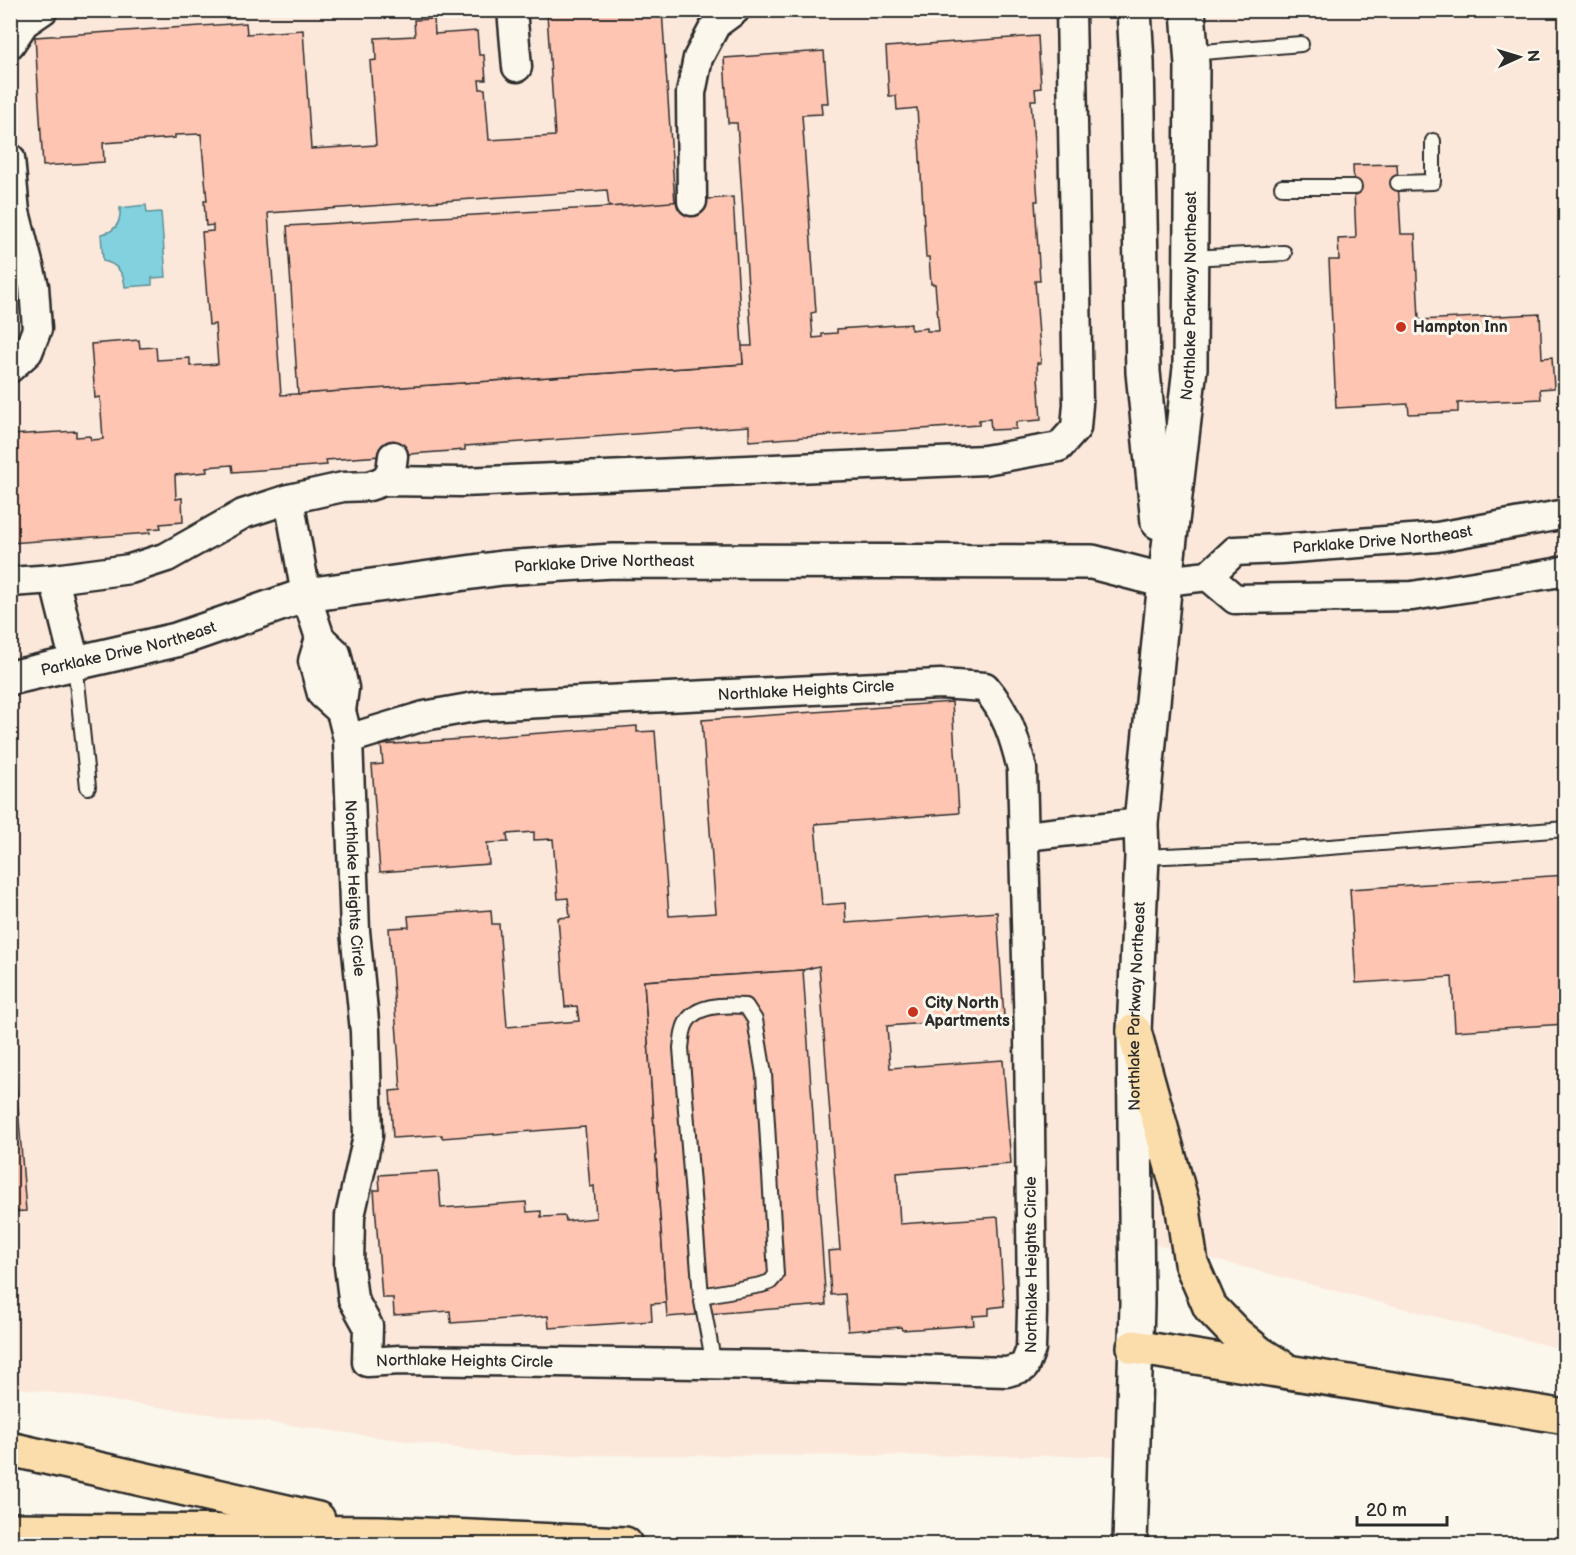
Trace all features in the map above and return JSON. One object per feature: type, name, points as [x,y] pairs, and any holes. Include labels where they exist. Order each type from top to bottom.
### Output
[{"type":"highway","points":[[1134,1031],[1182,1203],[1191,1263],[1210,1307],[1236,1334],[1259,1353],[1292,1374]]},
{"type":"highway","points":[[1134,1347],[1566,1417]]},
{"type":"highway","points":[[10,1449],[381,1533]]},
{"type":"highway","points":[[10,1530],[381,1533],[625,1545]]},
{"type":"street","points":[[10,44],[24,23],[43,10]]},
{"type":"street","points":[[512,10],[517,68]]},
{"type":"street","points":[[692,201],[691,93],[698,58],[716,24],[735,10]]},
{"type":"street","points":[[10,582],[130,569],[167,557],[243,514],[289,499],[343,487],[369,486],[388,468],[462,483],[985,460],[1059,447],[1076,428],[1078,404],[1071,10]]},
{"type":"street","name":"Northlake Parkway Northeast","points":[[1134,10],[1143,372],[1165,581]]},
{"type":"street","name":"Northlake Parkway Northeast","points":[[1130,1545],[1137,1304],[1134,1031],[1142,857],[1141,823],[1165,581],[1190,368],[1191,53],[1188,10]]},
{"type":"street","points":[[10,158],[15,212],[34,286],[37,329],[28,352],[10,368]]},
{"type":"street","points":[[289,499],[306,595],[320,638],[313,661],[322,694],[341,711],[348,740]]},
{"type":"street","name":"Parklake Drive Northeast","points":[[10,678],[176,640],[306,595],[502,568],[612,561],[1092,562],[1165,581],[1208,576],[1235,551],[1437,537],[1566,514]]},
{"type":"street","points":[[1208,576],[1235,599],[1412,596],[1566,570]]},
{"type":"street","points":[[54,579],[75,663]]},
{"type":"street","name":"Northlake Heights Circle","points":[[940,684],[985,687],[999,704],[1014,733],[1022,770],[1025,836],[1032,1311],[1031,1349],[1024,1367],[1007,1372],[400,1360],[367,1362],[368,1326],[353,1299],[350,1266],[350,1216],[368,1136],[365,1031],[355,931],[348,740],[424,716],[480,706],[940,684]]},
{"type":"street","points":[[1025,836],[1141,823]]},
{"type":"lane","points":[[1191,53],[1301,44]]},
{"type":"lane","points":[[1398,183],[1433,182],[1433,141]]},
{"type":"lane","points":[[1282,188],[1354,187]]},
{"type":"lane","points":[[1190,258],[1284,253]]},
{"type":"lane","points":[[75,663],[88,788]]},
{"type":"lane","points":[[1142,857],[1277,851],[1566,829]]},
{"type":"lane","points":[[701,1296],[761,1285],[770,1282],[776,1275],[764,1074],[755,1020],[746,1006],[722,1005],[697,1011],[684,1027],[681,1048],[701,1296],[714,1365]]},
{"type":"shaded area","points":[[11,11],[1565,11],[1565,1350],[1134,1239],[1129,1456],[508,1455],[11,1387]]},
{"type":"water","points":[[146,205],[147,213],[161,212],[166,277],[152,278],[152,285],[125,287],[119,270],[113,264],[103,261],[101,234],[114,229],[120,218],[120,208]]},
{"type":"building","points":[[600,10],[662,10],[675,203],[609,207],[607,190],[268,213],[281,395],[743,364],[741,346],[752,346],[737,123],[728,123],[724,58],[824,51],[828,103],[821,103],[822,114],[802,115],[816,312],[811,313],[813,338],[822,337],[822,334],[837,333],[837,329],[911,324],[911,330],[927,328],[927,331],[939,331],[935,284],[931,284],[929,257],[926,257],[917,108],[897,110],[896,96],[889,96],[886,47],[1038,36],[1041,88],[1035,89],[1036,100],[1031,100],[1038,201],[1035,201],[1040,281],[1035,281],[1041,363],[1037,363],[1041,420],[1016,422],[1016,429],[991,430],[990,419],[979,420],[979,425],[749,441],[749,426],[465,446],[465,450],[326,460],[327,465],[233,472],[232,465],[206,467],[207,472],[175,475],[176,499],[182,498],[183,522],[160,524],[161,528],[149,529],[150,533],[10,543],[10,435],[76,431],[76,437],[90,436],[91,440],[103,439],[100,397],[95,398],[91,344],[139,340],[140,348],[156,347],[157,360],[190,358],[190,366],[218,364],[215,324],[209,325],[202,232],[213,231],[213,225],[206,226],[204,201],[207,201],[201,134],[103,143],[104,162],[43,166],[35,37],[246,23],[247,34],[303,30],[311,149],[376,145],[370,61],[376,60],[375,38],[415,36],[414,20],[434,19],[435,34],[477,31],[479,55],[484,55],[486,80],[479,80],[480,89],[485,89],[489,140],[555,136],[547,14]]},
{"type":"building","points":[[1397,164],[1401,234],[1415,234],[1419,320],[1540,314],[1542,358],[1552,357],[1554,388],[1540,389],[1541,399],[1458,403],[1458,412],[1409,414],[1408,404],[1336,408],[1329,260],[1339,260],[1338,239],[1356,238],[1353,165]]},
{"type":"building","points":[[733,197],[743,364],[298,394],[287,226],[609,207]]},
{"type":"building","name":"City North Apartments","points":[[952,702],[959,813],[815,824],[822,905],[845,903],[846,923],[997,912],[1004,1017],[887,1026],[890,1068],[1003,1060],[1011,1164],[897,1173],[900,1224],[998,1217],[1004,1306],[989,1308],[989,1315],[973,1316],[974,1325],[848,1331],[845,1294],[831,1295],[828,1251],[840,1250],[819,966],[803,970],[644,981],[666,1303],[651,1304],[652,1321],[549,1328],[548,1316],[451,1323],[450,1311],[394,1315],[393,1298],[382,1298],[374,1190],[380,1190],[379,1175],[438,1171],[441,1208],[526,1202],[527,1212],[541,1211],[541,1217],[565,1216],[566,1221],[596,1218],[594,1186],[590,1187],[585,1127],[442,1138],[442,1135],[393,1138],[390,1091],[401,1090],[389,928],[409,927],[408,916],[491,910],[492,924],[499,924],[507,1027],[579,1021],[577,1006],[565,1007],[558,918],[570,917],[568,898],[558,899],[553,839],[534,840],[534,832],[507,834],[508,842],[487,843],[489,864],[380,872],[372,765],[383,764],[381,745],[637,726],[637,732],[655,731],[669,916],[716,913],[702,720]]},
{"type":"building","points":[[1566,875],[1566,1024],[1455,1031],[1452,977],[1356,983],[1350,889]]},
{"type":"building","points":[[803,970],[826,1305],[667,1317],[644,981]]},
{"type":"building","points":[[10,1080],[16,1080],[26,1211],[10,1212]]},
{"type":"place","name":"Hampton Inn","points":[[1401,327]]},
{"type":"place","name":"City North Apartments","points":[[913,1012]]}]
